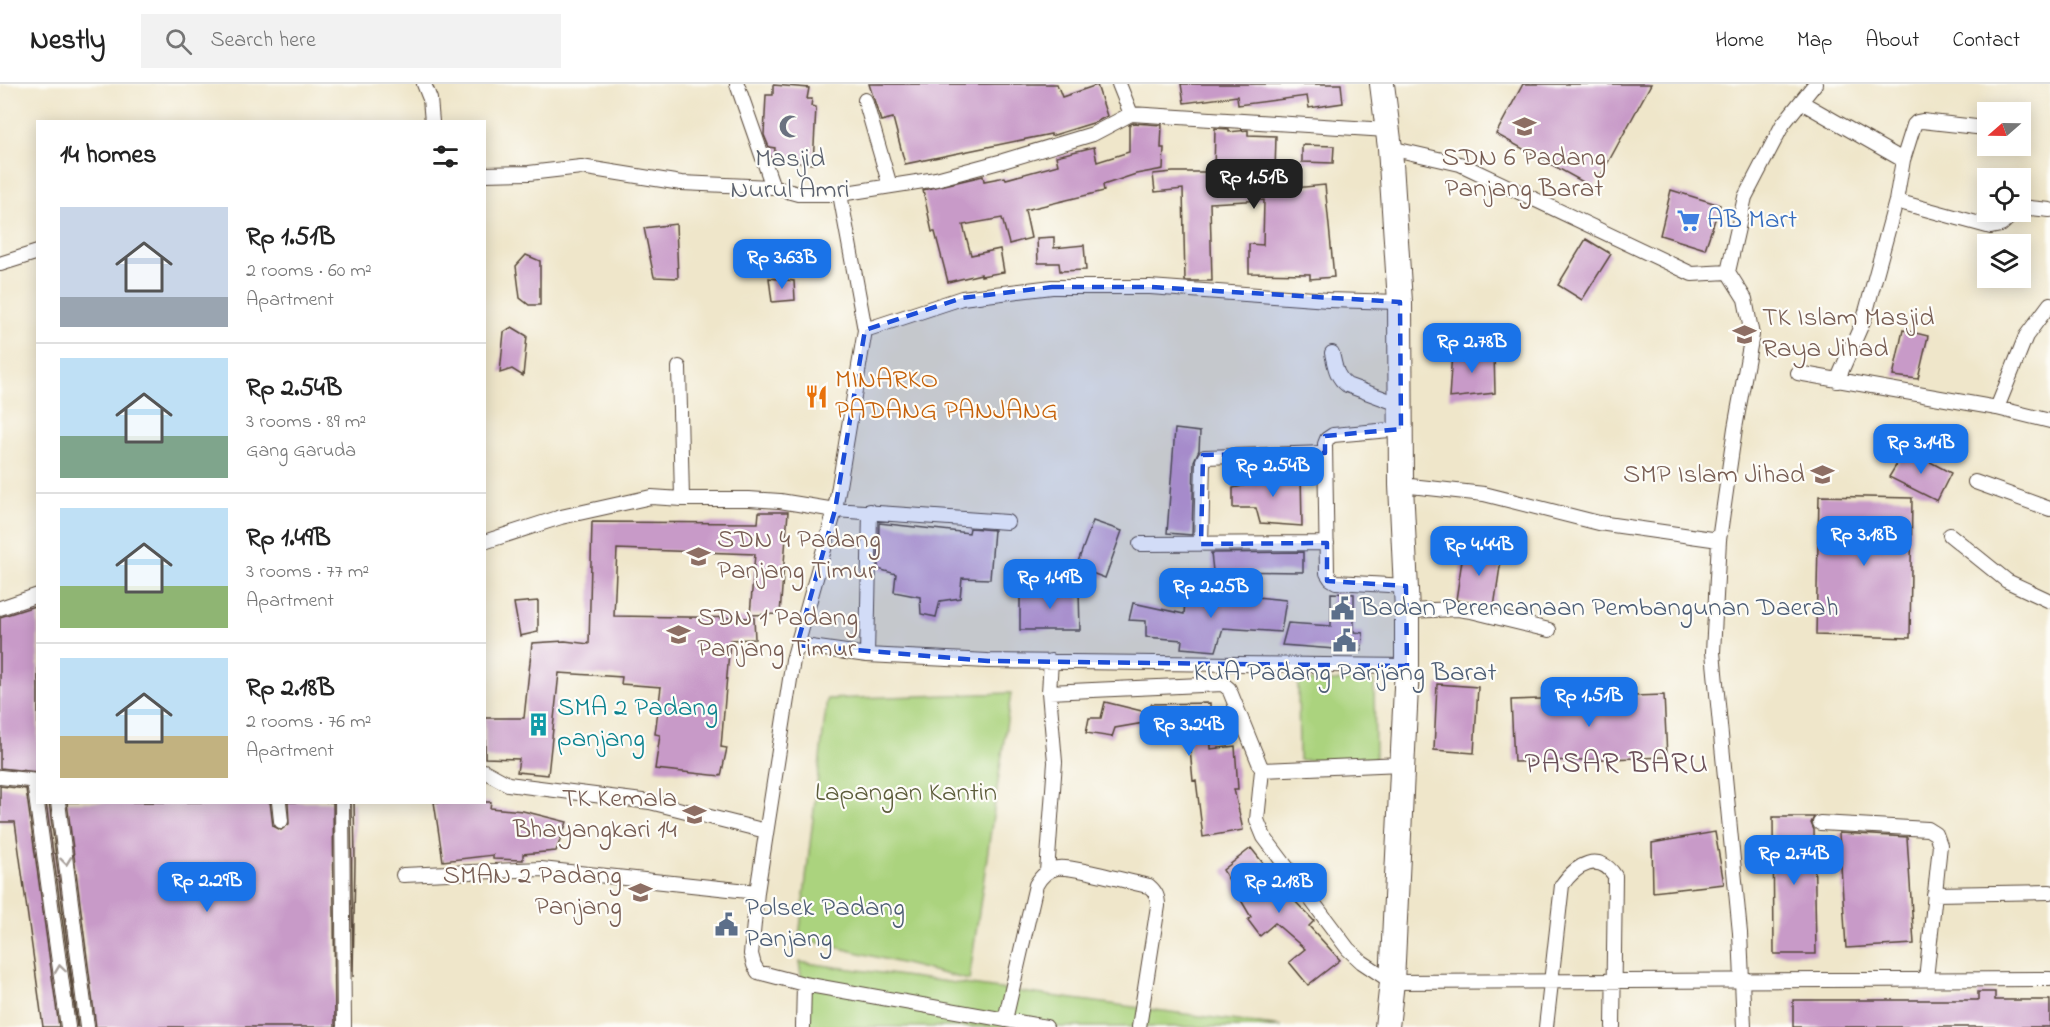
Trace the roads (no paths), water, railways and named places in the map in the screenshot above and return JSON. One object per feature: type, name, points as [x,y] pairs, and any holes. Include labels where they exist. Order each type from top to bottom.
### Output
[{"type":"highway","points":[[1382,84],[1400,303],[1401,485],[1407,611],[1407,666],[1392,982],[1387,1027]]},
{"type":"street","points":[[424,84],[430,99],[432,120]]},
{"type":"street","points":[[737,84],[773,187]]},
{"type":"street","points":[[1119,84],[1131,114]]},
{"type":"street","points":[[1744,1027],[1740,933],[1713,652],[1719,540],[1752,335],[1745,299],[1728,272],[1745,197],[1783,124],[1815,84]]},
{"type":"street","points":[[865,100],[890,186]]},
{"type":"street","points":[[1801,102],[1903,160]]},
{"type":"street","points":[[486,174],[529,173],[581,167],[681,183],[773,187],[798,194],[840,194],[936,179],[1003,161],[1093,134],[1131,114],[1388,139],[1460,164],[1692,274],[1728,272]]},
{"type":"street","points":[[1837,381],[1864,320],[1896,201],[1903,160],[1917,122],[1977,127]]},
{"type":"street","points":[[840,194],[865,330],[835,510],[793,660],[757,892],[751,954],[758,972],[804,984],[1046,1027]]},
{"type":"street","points":[[1896,201],[1991,227],[2004,222]]},
{"type":"street","points":[[2031,208],[2050,210]]},
{"type":"street","points":[[0,264],[36,253]]},
{"type":"street","points":[[865,330],[962,298],[1052,287],[1150,287],[1400,303]]},
{"type":"street","points":[[1996,408],[2026,336],[2050,304]]},
{"type":"street","points":[[1332,353],[1340,380],[1347,385],[1401,405]]},
{"type":"street","points":[[679,366],[682,499]]},
{"type":"street","points":[[1798,374],[1996,408],[2050,421]]},
{"type":"street","points":[[1401,429],[1333,435],[1327,438],[1325,453],[1327,573],[1330,579],[1336,582],[1406,586]]},
{"type":"street","points":[[1201,544],[1203,461],[1206,457],[1211,455],[1325,453]]},
{"type":"street","points":[[1975,482],[2050,509]]},
{"type":"street","points":[[1401,485],[1484,494],[1599,523],[1719,540]]},
{"type":"street","points":[[486,541],[561,517],[651,497],[780,501],[835,510],[1008,522]]},
{"type":"street","points":[[867,655],[870,511]]},
{"type":"street","points":[[1950,535],[2007,581],[2050,601]]},
{"type":"street","points":[[1140,544],[1327,543]]},
{"type":"street","points":[[0,608],[36,596]]},
{"type":"street","points":[[1407,611],[1458,609],[1549,630]]},
{"type":"street","points":[[797,645],[867,655],[988,661],[1407,666]]},
{"type":"street","points":[[1047,872],[1055,762],[1049,692],[1051,661]]},
{"type":"street","points":[[1049,692],[1223,684],[1228,689],[1262,770],[1257,820],[1264,837],[1348,949],[1362,962],[1392,982],[2050,979]]},
{"type":"street","points":[[1262,770],[1402,764]]},
{"type":"street","points":[[486,772],[508,784],[650,802],[766,831]]},
{"type":"street","points":[[0,777],[36,782]]},
{"type":"street","points":[[39,804],[68,1027]]},
{"type":"street","points":[[58,804],[87,1027]]},
{"type":"street","points":[[279,804],[281,821]]},
{"type":"street","points":[[342,804],[344,1027]]},
{"type":"street","points":[[1820,823],[1928,829],[1936,834],[1940,845],[1926,979]]},
{"type":"street","points":[[1546,1027],[1562,885],[1569,875],[1590,862],[1602,863],[1610,867],[1615,876],[1613,1027]]},
{"type":"street","points":[[1005,1020],[1036,885],[1040,877],[1047,872],[1064,868],[1149,886],[1155,891],[1158,906],[1138,1027]]},
{"type":"street","points":[[403,875],[541,869],[757,892]]},
{"type":"street","points":[[1934,894],[2050,892]]},
{"type":"street","points":[[803,1027],[804,984]]},
{"type":"place","name":"SDN 6 Padang Panjang Barat","points":[[1524,126]]},
{"type":"place","name":"Masjid Nurul Amri","points":[[790,127]]},
{"type":"place","name":"AB Mart","points":[[1689,220]]},
{"type":"place","name":"TK Islam Masjid Raya Jihad","points":[[1744,334]]},
{"type":"place","name":"MINARKO PADANG PANJANG","points":[[817,396]]},
{"type":"place","name":"SMP Islam Jihad","points":[[1823,475]]},
{"type":"place","name":"SDN 4 Padang Panjang Timur","points":[[699,556]]},
{"type":"place","name":"Badan Perencanaan Pembangunan Daerah","points":[[1342,608]]},
{"type":"place","name":"SDN 1 Padang Panjang Timur","points":[[679,634]]},
{"type":"place","name":"KUA Padang Panjang Barat","points":[[1345,641]]},
{"type":"place","name":"SMA 2 Padang panjang","points":[[539,724]]},
{"type":"place","name":"TK Kemala Bhayangkari 14","points":[[695,815]]},
{"type":"place","name":"SMAN 2 Padang Panjang","points":[[640,892]]},
{"type":"place","name":"Polsek Padang Panjang","points":[[727,924]]},
{"type":"district","name":"PASAR BARU","points":[[1617,765]]},
{"type":"park label","name":"Lapangan Kantin","points":[[906,793]]}]
